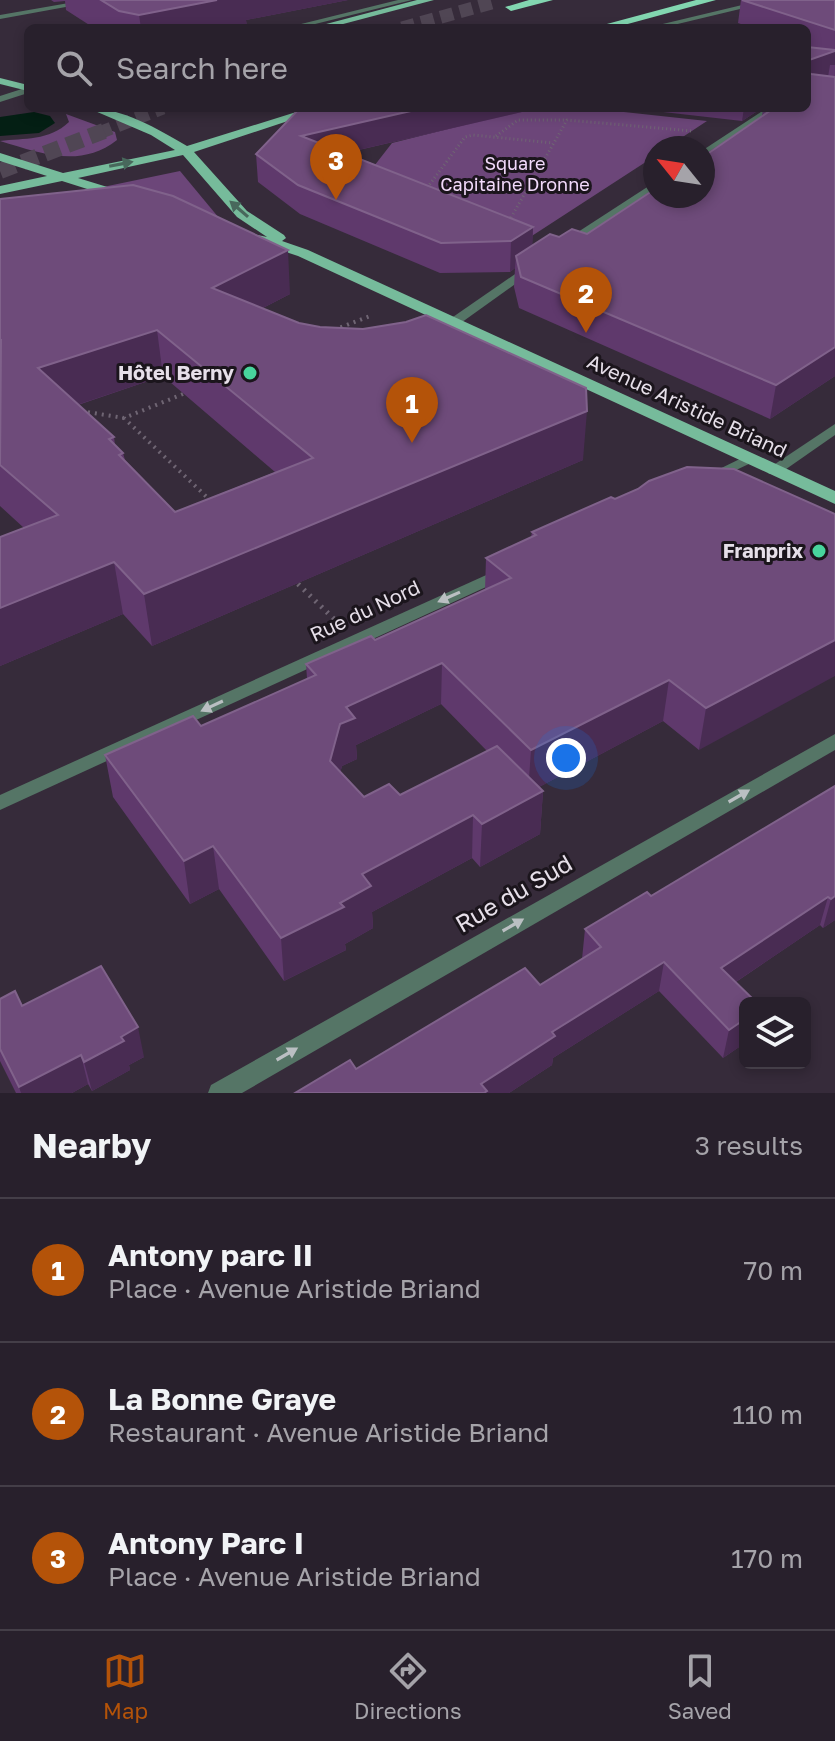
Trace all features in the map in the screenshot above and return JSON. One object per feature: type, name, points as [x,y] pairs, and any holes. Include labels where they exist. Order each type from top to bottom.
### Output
[{"type":"highway","points":[[511,7],[547,0]]},
{"type":"highway","points":[[614,24],[710,0]]},
{"type":"main road","points":[[332,24],[429,0]]},
{"type":"main road","points":[[0,81],[24,88]]},
{"type":"main road","points":[[0,97],[24,90]]},
{"type":"main road","name":"Avenue Aristide Briand","points":[[104,112],[155,132],[186,151],[242,214],[303,253]]},
{"type":"main road","points":[[0,190],[55,176],[186,151],[310,112]]},
{"type":"main road","points":[[0,157],[139,200]]},
{"type":"main road","name":"Avenue Aristide Briand","points":[[234,230],[303,253],[835,498]]},
{"type":"street","points":[[0,17],[100,0]]},
{"type":"street","points":[[306,24],[408,0]]},
{"type":"street","points":[[668,24],[773,0]]},
{"type":"street","points":[[715,146],[767,112]]},
{"type":"street","points":[[556,250],[643,193]]},
{"type":"street","points":[[454,322],[543,258]]},
{"type":"street","points":[[774,471],[835,428]]},
{"type":"street","points":[[699,482],[748,459]]},
{"type":"street","name":"Rue du Nord","points":[[0,803],[521,564]]},
{"type":"street","name":"Rue du Sud","points":[[220,1093],[835,741]]},
{"type":"path","points":[[495,137],[503,126],[520,119],[700,132]]},
{"type":"path","points":[[520,227],[508,222],[567,120]]},
{"type":"path","points":[[441,194],[427,188],[465,137],[553,143]]},
{"type":"path","points":[[327,333],[407,300]]},
{"type":"path","points":[[77,410],[124,418],[183,394]]},
{"type":"path","points":[[124,418],[213,504]]},
{"type":"path","points":[[298,584],[356,640]]},
{"type":"green space","name":"Square Capitaine Dronne","points":[[516,112],[624,112],[707,121],[684,136],[643,136],[643,164],[521,243],[364,179],[392,143]]},
{"type":"green space","points":[[66,114],[115,132],[117,140],[103,149],[74,156],[45,154],[0,141],[36,138],[53,133],[69,122]]},
{"type":"green space","points":[[180,171],[219,218],[103,187]]},
{"type":"shaded area","points":[[34,112],[50,116],[55,123],[39,133],[0,136],[0,117]]},
{"type":"building","points":[[101,0],[217,0],[139,15],[119,11]]},
{"type":"building","points":[[742,0],[835,0],[835,30]]},
{"type":"building","points":[[811,47],[835,51],[811,59]]},
{"type":"building","points":[[811,74],[835,77],[835,347],[776,385],[521,277],[516,256],[550,234],[559,237],[572,229],[587,234],[643,197],[643,208],[715,208],[715,149],[768,112],[811,112]]},
{"type":"building","points":[[296,112],[406,112],[301,136],[533,227],[511,241],[441,243],[298,185],[256,154]]},
{"type":"building","points":[[133,185],[173,196],[288,250],[212,288],[299,323],[320,327],[363,329],[406,322],[426,315],[586,388],[587,411],[144,594],[114,562],[0,608],[0,537],[58,515],[0,465],[0,199]],"holes":[[[157,330],[313,458],[175,512],[119,455],[123,453],[109,439],[114,437],[38,368]]]},
{"type":"building","points":[[687,467],[734,469],[835,514],[835,640],[706,708],[669,680],[531,750],[442,663],[346,707],[355,718],[340,724],[330,761],[364,797],[389,784],[400,795],[497,746],[543,791],[482,824],[473,815],[362,874],[371,886],[340,903],[344,907],[281,938],[213,846],[184,861],[105,755],[193,716],[201,726],[316,675],[306,664],[371,636],[375,640],[511,578],[486,558],[536,535],[532,532]]},
{"type":"building","points":[[835,786],[835,896],[831,899],[828,897],[721,968],[751,997],[739,997],[739,1023],[729,1030],[664,962],[552,1032],[555,1036],[481,1084],[487,1091],[484,1093],[295,1093],[350,1060],[356,1069],[525,968],[540,985],[601,947],[585,929],[647,892],[651,896]]},
{"type":"building","points":[[101,966],[138,1027],[121,1037],[124,1041],[84,1062],[81,1055],[19,1087],[0,1049],[0,999],[15,991],[22,1006]]},
{"type":"tunnel","points":[[416,24],[495,2]]},
{"type":"tunnel","points":[[99,133],[153,112]]},
{"type":"tunnel","points":[[0,171],[104,131]]},
{"type":"place","name":"Antony Parc I","points":[[336,200]]},
{"type":"place","name":"La Bonne Graye","points":[[586,333]]},
{"type":"place","name":"Hôtel Berny","points":[[250,373]]},
{"type":"place","name":"Antony parc II","points":[[412,443]]},
{"type":"place","name":"Franprix","points":[[819,551]]}]
